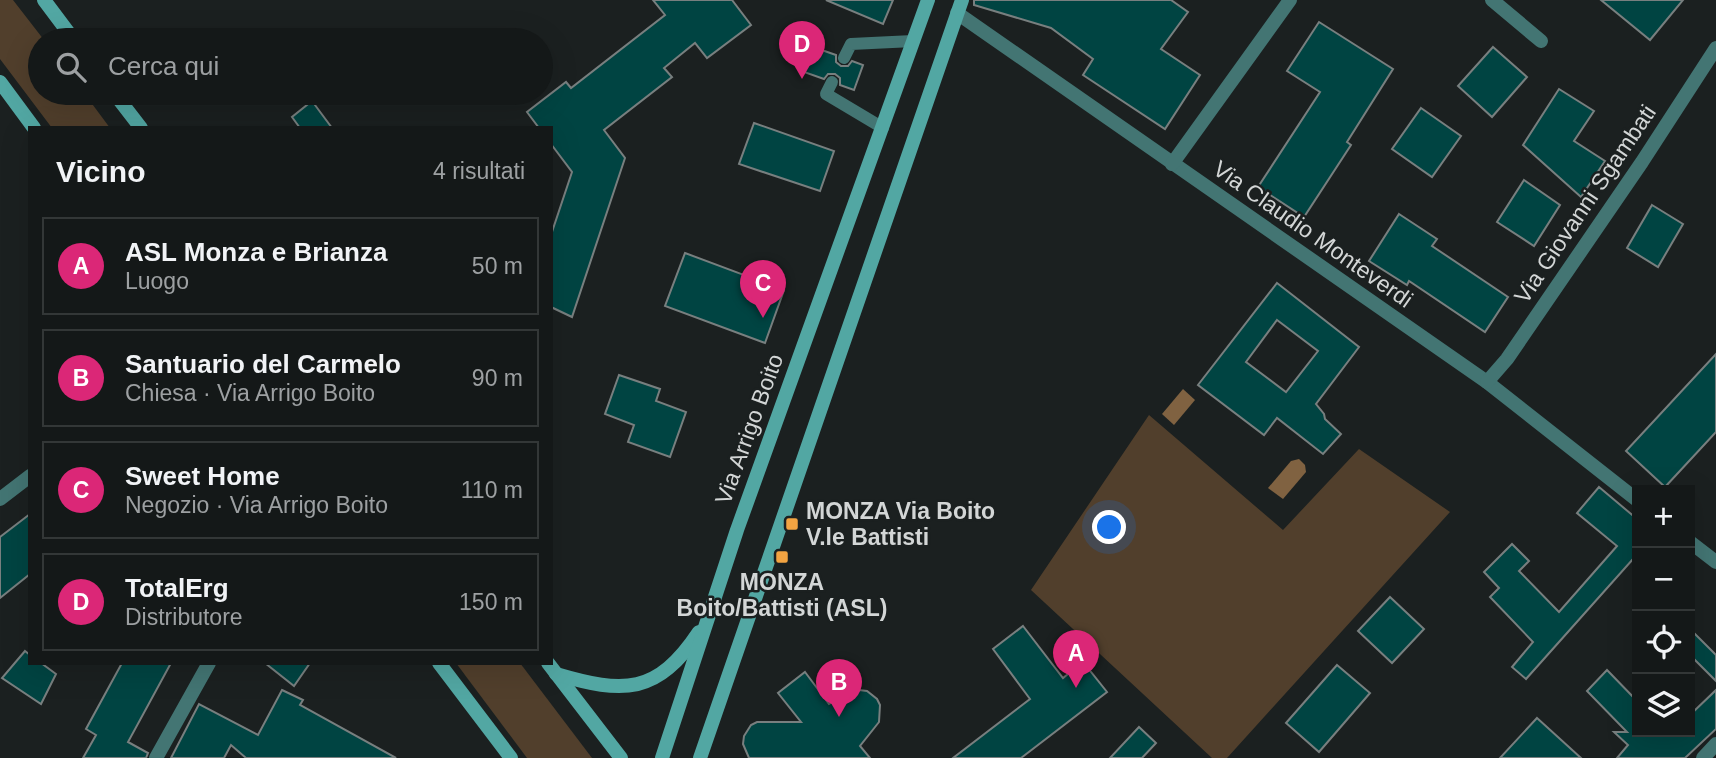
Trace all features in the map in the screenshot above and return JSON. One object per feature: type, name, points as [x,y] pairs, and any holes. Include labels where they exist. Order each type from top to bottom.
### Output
[{"type":"street","points":[[44,0],[65,28]]},
{"type":"street","name":"Via Arrigo Boito","points":[[662,758],[737,530],[928,0]]},
{"type":"street","points":[[1172,164],[1290,0]]},
{"type":"street","points":[[1492,0],[1541,41]]},
{"type":"street","points":[[700,758],[959,7]]},
{"type":"street","name":"Via Claudio Monteverdi","points":[[959,7],[1172,164],[1487,382],[1632,496]]},
{"type":"street","name":"Via Giovanni Sgambati","points":[[1487,382],[1507,359],[1642,162],[1716,48]]},
{"type":"street","points":[[0,82],[33,126]]},
{"type":"street","points":[[123,105],[139,126]]},
{"type":"street","points":[[0,499],[28,478]]},
{"type":"street","points":[[1695,546],[1716,562]]},
{"type":"street","points":[[552,668],[591,684],[613,687],[631,687],[654,679],[683,654],[699,633],[715,599]]},
{"type":"street","points":[[156,758],[208,665]]},
{"type":"street","points":[[441,665],[511,758]]},
{"type":"street","points":[[552,668],[621,758]]},
{"type":"street","points":[[1703,758],[1716,744]]},
{"type":"lane","points":[[844,58],[851,44],[913,41]]},
{"type":"lane","points":[[832,82],[826,94],[883,128]]},
{"type":"shaded area","points":[[0,0],[13,0],[35,28],[28,28],[28,96],[0,59]]},
{"type":"shaded area","points":[[35,105],[93,105],[109,126],[50,126]]},
{"type":"shaded area","points":[[1183,389],[1195,400],[1174,425],[1162,414]]},
{"type":"shaded area","points":[[1149,415],[1283,530],[1359,449],[1450,512],[1227,758],[1212,758],[1031,590]]},
{"type":"shaded area","points":[[1299,459],[1305,465],[1306,472],[1283,499],[1268,488],[1291,461]]},
{"type":"shaded area","points":[[457,665],[522,665],[592,758],[527,758]]},
{"type":"building","points":[[653,0],[732,0],[751,25],[707,58],[695,43],[664,68],[672,77],[604,130],[625,158],[572,317],[553,308],[553,229],[572,172],[553,147],[553,126],[538,126],[527,112],[536,105],[553,105],[553,92],[566,82],[571,88],[665,15]]},
{"type":"building","points":[[826,0],[893,0],[883,24]]},
{"type":"building","points":[[974,0],[1171,0],[1188,12],[1161,49],[1200,75],[1165,129],[1083,75],[1093,59],[1051,28],[974,5]]},
{"type":"building","points":[[1601,0],[1683,0],[1650,40]]},
{"type":"building","points":[[1319,22],[1393,69],[1347,142],[1351,145],[1304,217],[1258,187],[1320,92],[1287,71]]},
{"type":"building","points":[[813,47],[836,55],[836,62],[841,66],[848,66],[852,61],[863,65],[854,90],[840,85],[840,78],[835,74],[828,74],[824,79],[804,72]]},
{"type":"building","points":[[1493,47],[1527,77],[1492,117],[1458,86]]},
{"type":"building","points":[[1559,89],[1594,111],[1574,141],[1605,161],[1581,197],[1523,145]]},
{"type":"building","points":[[307,105],[315,105],[331,126],[299,126],[292,117]]},
{"type":"building","points":[[1421,108],[1461,136],[1432,177],[1392,149]]},
{"type":"building","points":[[754,123],[834,151],[820,191],[739,164]]},
{"type":"building","points":[[1524,180],[1560,205],[1534,246],[1497,222]]},
{"type":"building","points":[[1652,205],[1683,224],[1658,267],[1627,248]]},
{"type":"building","points":[[1399,214],[1437,239],[1432,246],[1508,297],[1485,332],[1409,281],[1407,285],[1369,261]]},
{"type":"building","points":[[685,253],[784,290],[765,343],[665,306]]},
{"type":"building","points":[[1277,283],[1359,347],[1316,404],[1325,419],[1341,434],[1323,454],[1277,418],[1264,435],[1198,385]],"holes":[[[1277,320],[1318,351],[1286,392],[1246,362]]]},
{"type":"building","points":[[1716,354],[1716,432],[1667,485],[1663,485],[1626,451]]},
{"type":"building","points":[[619,375],[660,389],[656,401],[686,412],[670,457],[628,442],[634,425],[605,414]]},
{"type":"building","points":[[1599,487],[1632,515],[1632,560],[1526,679],[1512,667],[1533,642],[1490,597],[1499,588],[1484,572],[1512,544],[1529,561],[1519,571],[1559,612],[1617,546],[1577,513]]},
{"type":"building","points":[[28,516],[28,576],[0,598],[0,537]]},
{"type":"building","points":[[1390,597],[1424,629],[1392,663],[1358,631]]},
{"type":"building","points":[[1023,626],[1063,678],[1083,662],[1107,692],[1021,758],[953,758],[1030,699],[993,649]]},
{"type":"building","points":[[1695,634],[1716,655],[1716,681],[1695,660]]},
{"type":"building","points":[[25,651],[28,653],[28,665],[44,665],[56,674],[41,704],[2,678]]},
{"type":"building","points":[[121,665],[170,665],[128,742],[148,753],[146,758],[83,758],[96,735],[86,729]]},
{"type":"building","points":[[268,665],[309,665],[294,686]]},
{"type":"building","points":[[1337,665],[1370,693],[1319,752],[1286,723]]},
{"type":"building","points":[[1607,670],[1632,696],[1632,737],[1695,737],[1695,710],[1716,690],[1716,729],[1685,758],[1617,758],[1628,745],[1614,732],[1627,732],[1587,691]]},
{"type":"building","points":[[805,672],[829,704],[859,690],[867,691],[877,699],[880,705],[879,722],[860,746],[870,758],[749,758],[743,744],[744,736],[751,725],[757,722],[801,722],[778,693]]},
{"type":"building","points":[[282,690],[303,700],[300,705],[396,758],[246,758],[231,745],[224,758],[171,758],[199,704],[258,735]]},
{"type":"building","points":[[1537,718],[1581,758],[1500,758]]},
{"type":"building","points":[[1139,727],[1156,743],[1142,758],[1110,758]]},
{"type":"place","name":"TotalErg","points":[[802,79]]},
{"type":"place","name":"Sweet Home","points":[[763,318]]},
{"type":"place","name":"MONZA Via Boito V.le Battisti","points":[[792,524]]},
{"type":"place","name":"MONZA Boito/Battisti (ASL)","points":[[782,557]]},
{"type":"place","name":"ASL Monza e Brianza","points":[[1076,688]]},
{"type":"place","name":"Santuario del Carmelo","points":[[839,717]]}]
